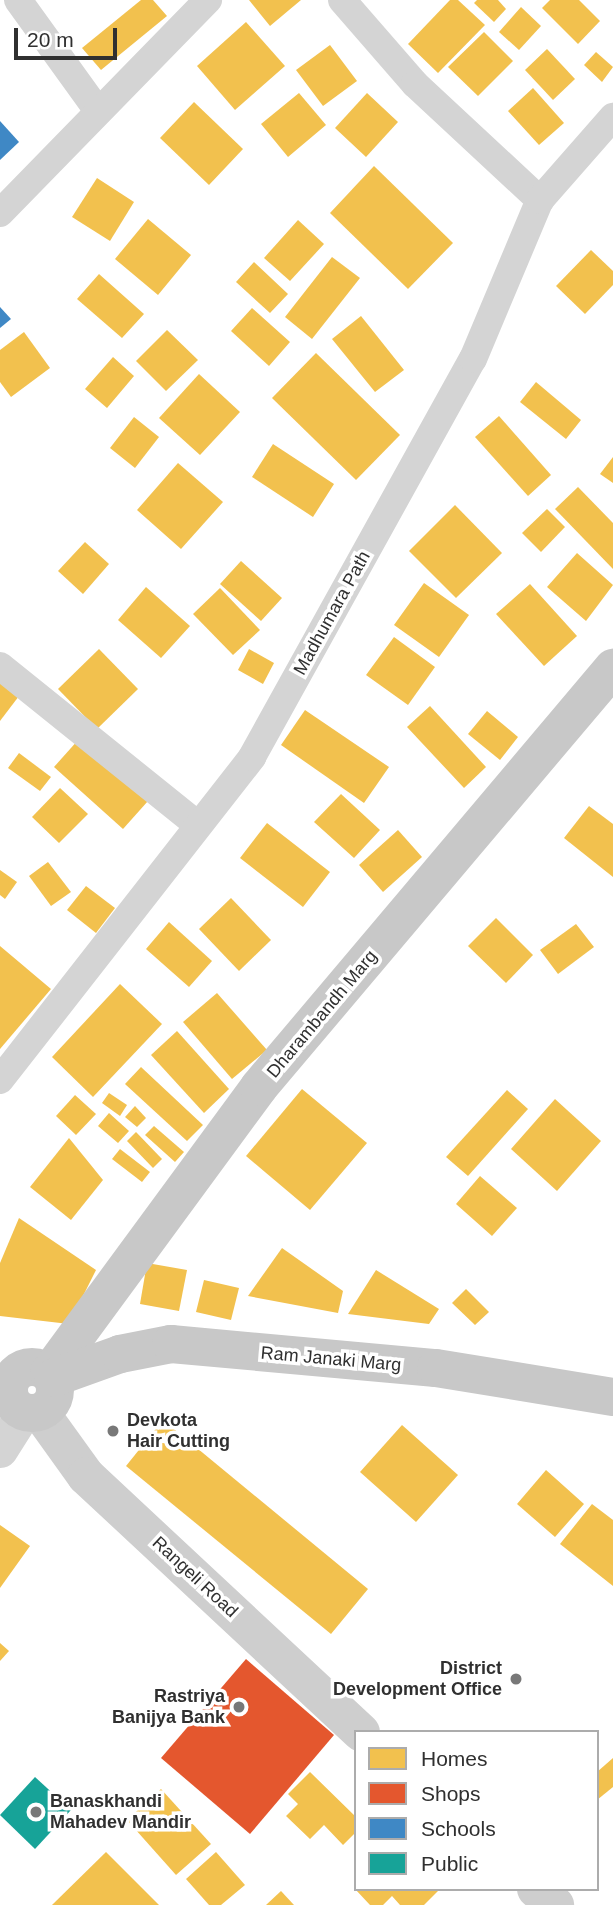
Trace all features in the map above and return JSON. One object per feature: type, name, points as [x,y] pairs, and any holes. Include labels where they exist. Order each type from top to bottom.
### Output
[{"type":"main road","name":"Dharambandh Marg","points":[[29,1393],[259,1087],[613,668]]},
{"type":"main road","name":"Ram Janaki Marg","points":[[29,1393],[120,1354],[171,1344],[436,1368],[613,1397]]},
{"type":"main road","name":"Rangeli Road","points":[[29,1393],[86,1476],[359,1730]]},
{"type":"main road","points":[[538,1891],[555,1905]]},
{"type":"street","points":[[18,0],[98,111]]},
{"type":"street","points":[[0,213],[208,0]]},
{"type":"street","points":[[342,0],[415,84],[540,200]]},
{"type":"street","name":"Madhumara Path","points":[[0,1080],[252,757],[473,359],[540,200],[613,117]]},
{"type":"street","points":[[0,666],[198,825]]},
{"type":"street","points":[[0,1450],[29,1393]]},
{"type":"building: Homes","points":[[141,0],[153,0],[167,16],[101,70],[82,48]]},
{"type":"building: Homes","points":[[249,0],[301,0],[270,26]]},
{"type":"building: Homes","points":[[450,0],[458,0],[485,25],[438,73],[408,44]]},
{"type":"building: Homes","points":[[477,0],[498,0],[506,9],[494,22],[474,3]]},
{"type":"building: Homes","points":[[550,0],[579,0],[600,21],[578,44],[542,8]]},
{"type":"building: Homes","points":[[521,7],[541,26],[519,50],[499,32]]},
{"type":"building: Homes","points":[[246,22],[285,66],[235,110],[197,66]]},
{"type":"building: Homes","points":[[484,32],[513,61],[478,96],[448,67]]},
{"type":"building: Homes","points":[[330,45],[357,81],[323,106],[296,70]]},
{"type":"building: Homes","points":[[547,49],[575,79],[553,100],[525,70]]},
{"type":"building: Homes","points":[[596,52],[613,67],[602,82],[584,65]]},
{"type":"building: Homes","points":[[533,88],[564,123],[539,145],[508,111]]},
{"type":"building: Homes","points":[[299,93],[326,125],[288,157],[261,124]]},
{"type":"building: Homes","points":[[367,93],[398,122],[366,157],[335,128]]},
{"type":"building: Homes","points":[[194,102],[243,149],[209,185],[160,138]]},
{"type":"building: Homes","points":[[374,166],[453,243],[408,289],[330,213]]},
{"type":"building: Homes","points":[[97,178],[134,202],[110,241],[72,217]]},
{"type":"building: Homes","points":[[148,219],[191,255],[158,295],[115,259]]},
{"type":"building: Homes","points":[[298,220],[324,244],[290,281],[264,258]]},
{"type":"building: Homes","points":[[591,250],[613,271],[613,285],[585,314],[556,286]]},
{"type":"building: Homes","points":[[332,257],[360,278],[312,339],[285,317]]},
{"type":"building: Homes","points":[[254,262],[288,294],[270,313],[236,282]]},
{"type":"building: Homes","points":[[99,274],[144,314],[122,338],[77,299]]},
{"type":"building: Homes","points":[[252,308],[290,342],[269,366],[231,331]]},
{"type":"building: Homes","points":[[361,316],[404,370],[375,392],[332,339]]},
{"type":"building: Homes","points":[[167,330],[198,360],[166,391],[136,361]]},
{"type":"building: Homes","points":[[24,332],[50,368],[11,397],[0,382],[0,350]]},
{"type":"building: Homes","points":[[316,353],[400,435],[356,480],[272,398]]},
{"type":"building: Homes","points":[[113,357],[134,376],[107,408],[85,389]]},
{"type":"building: Homes","points":[[199,374],[240,412],[200,455],[159,418]]},
{"type":"building: Homes","points":[[536,382],[581,420],[566,439],[520,402]]},
{"type":"building: Homes","points":[[499,416],[551,475],[528,496],[475,437]]},
{"type":"building: Homes","points":[[134,417],[159,437],[135,468],[110,448]]},
{"type":"building: Homes","points":[[273,444],[334,484],[313,517],[252,477]]},
{"type":"building: Homes","points":[[613,457],[613,483],[600,474]]},
{"type":"building: Homes","points":[[178,463],[223,502],[181,549],[137,510]]},
{"type":"building: Homes","points":[[578,487],[613,523],[613,569],[555,509]]},
{"type":"building: Homes","points":[[455,505],[502,553],[456,598],[409,551]]},
{"type":"building: Homes","points":[[547,509],[565,527],[541,552],[522,533]]},
{"type":"building: Homes","points":[[85,542],[109,564],[83,594],[58,571]]},
{"type":"building: Homes","points":[[577,553],[613,585],[586,621],[547,587]]},
{"type":"building: Homes","points":[[241,561],[282,598],[261,621],[220,584]]},
{"type":"building: Homes","points":[[424,583],[469,615],[439,657],[394,625]]},
{"type":"building: Homes","points":[[530,584],[577,636],[544,666],[496,614]]},
{"type":"building: Homes","points":[[146,587],[190,626],[161,658],[118,620]]},
{"type":"building: Homes","points":[[220,588],[260,630],[233,655],[193,614]]},
{"type":"building: Homes","points":[[394,637],[435,667],[408,705],[366,675]]},
{"type":"building: Homes","points":[[99,649],[138,689],[97,729],[58,689]]},
{"type":"building: Homes","points":[[249,649],[274,663],[263,684],[238,670]]},
{"type":"building: Homes","points":[[0,681],[19,696],[0,721]]},
{"type":"building: Homes","points":[[430,706],[486,767],[464,788],[407,727]]},
{"type":"building: Homes","points":[[305,710],[389,767],[364,803],[281,745]]},
{"type":"building: Homes","points":[[487,711],[518,737],[500,760],[468,734]]},
{"type":"building: Homes","points":[[79,739],[148,801],[123,829],[54,767]]},
{"type":"building: Homes","points":[[19,753],[51,777],[40,791],[8,768]]},
{"type":"building: Homes","points":[[60,788],[88,814],[59,843],[32,817]]},
{"type":"building: Homes","points":[[341,794],[380,830],[354,858],[314,822]]},
{"type":"building: Homes","points":[[589,806],[613,824],[613,877],[564,838]]},
{"type":"building: Homes","points":[[267,823],[330,872],[303,907],[240,858]]},
{"type":"building: Homes","points":[[398,830],[422,857],[383,892],[359,865]]},
{"type":"building: Homes","points":[[48,862],[71,892],[51,906],[29,876]]},
{"type":"building: Homes","points":[[0,870],[17,882],[5,899],[0,895]]},
{"type":"building: Homes","points":[[86,886],[115,908],[96,933],[67,910]]},
{"type":"building: Homes","points":[[231,898],[271,940],[239,971],[199,929]]},
{"type":"building: Homes","points":[[496,918],[533,955],[506,983],[468,946]]},
{"type":"building: Homes","points":[[169,922],[212,961],[189,987],[146,949]]},
{"type":"building: Homes","points":[[576,924],[594,947],[558,974],[540,950]]},
{"type":"building: Homes","points":[[0,946],[51,989],[0,1049]]},
{"type":"building: Homes","points":[[120,984],[162,1024],[93,1097],[52,1057]]},
{"type":"building: Homes","points":[[217,993],[267,1050],[232,1079],[183,1022]]},
{"type":"building: Homes","points":[[177,1031],[229,1089],[204,1113],[151,1055]]},
{"type":"building: Homes","points":[[141,1067],[203,1125],[187,1141],[125,1084]]},
{"type":"building: Homes","points":[[302,1089],[367,1143],[310,1210],[246,1156]]},
{"type":"building: Homes","points":[[507,1090],[528,1109],[468,1176],[446,1157]]},
{"type":"building: Homes","points":[[109,1093],[127,1105],[120,1116],[102,1103]]},
{"type":"building: Homes","points":[[75,1095],[96,1114],[76,1135],[56,1116]]},
{"type":"building: Homes","points":[[555,1099],[601,1141],[557,1191],[511,1149]]},
{"type":"building: Homes","points":[[135,1106],[146,1118],[137,1127],[125,1117]]},
{"type":"building: Homes","points":[[109,1113],[129,1131],[118,1143],[98,1126]]},
{"type":"building: Homes","points":[[154,1126],[184,1152],[175,1162],[145,1135]]},
{"type":"building: Homes","points":[[136,1132],[162,1159],[153,1168],[127,1141]]},
{"type":"building: Homes","points":[[69,1138],[103,1180],[71,1220],[30,1187]]},
{"type":"building: Homes","points":[[120,1149],[150,1172],[142,1182],[112,1159]]},
{"type":"building: Homes","points":[[480,1176],[517,1208],[492,1236],[456,1204]]},
{"type":"building: Homes","points":[[19,1218],[96,1270],[69,1324],[0,1316],[0,1263]]},
{"type":"building: Homes","points":[[282,1248],[343,1291],[338,1313],[248,1296]]},
{"type":"building: Homes","points":[[147,1263],[187,1270],[179,1311],[140,1304]]},
{"type":"building: Homes","points":[[376,1270],[439,1309],[429,1324],[348,1314]]},
{"type":"building: Homes","points":[[204,1280],[239,1288],[231,1320],[196,1312]]},
{"type":"building: Homes","points":[[466,1289],[489,1312],[475,1325],[452,1303]]},
{"type":"building: Homes","points":[[163,1420],[368,1589],[331,1634],[126,1466]]},
{"type":"building: Homes","points":[[402,1425],[458,1475],[416,1522],[360,1472]]},
{"type":"building: Homes","points":[[546,1470],[584,1504],[555,1537],[517,1504]]},
{"type":"building: Homes","points":[[592,1504],[613,1520],[613,1586],[560,1544]]},
{"type":"building: Homes","points":[[0,1525],[30,1546],[0,1588]]},
{"type":"building: Homes","points":[[0,1643],[9,1651],[0,1661]]},
{"type":"building: Homes","points":[[613,1758],[613,1787],[599,1798],[599,1770]]},
{"type":"building: Homes","points":[[310,1772],[354,1815],[354,1834],[343,1845],[324,1825],[310,1839],[286,1816],[298,1804],[288,1794]]},
{"type":"building: Homes","points":[[161,1789],[211,1844],[176,1875],[127,1820]]},
{"type":"building: Homes","points":[[106,1852],[159,1905],[52,1905]]},
{"type":"building: Homes","points":[[216,1852],[245,1885],[221,1905],[209,1905],[186,1879]]},
{"type":"building: Homes","points":[[281,1891],[294,1905],[266,1905]]},
{"type":"building: Homes","points":[[357,1891],[438,1891],[424,1905],[400,1905],[392,1896],[383,1905],[370,1905]]},
{"type":"building: Shops","points":[[246,1659],[334,1735],[250,1834],[161,1758]]},
{"type":"building: Schools","points":[[0,121],[19,142],[0,160]]},
{"type":"building: Schools","points":[[0,307],[11,319],[0,328]]},
{"type":"building: Public","name":"Banaskhandi Mahadev Mandir","points":[[35,1777],[71,1810],[35,1849],[0,1815]]},
{"type":"place","name":"Devkota Hair Cutting","points":[[113,1431]]},
{"type":"place","name":"District Development Office","points":[[516,1679]]},
{"type":"place","name":"Rastriya Banijya Bank","points":[[239,1707]]},
{"type":"place","name":"Banaskhandi Mahadev Mandir","points":[[36,1812]]}]
